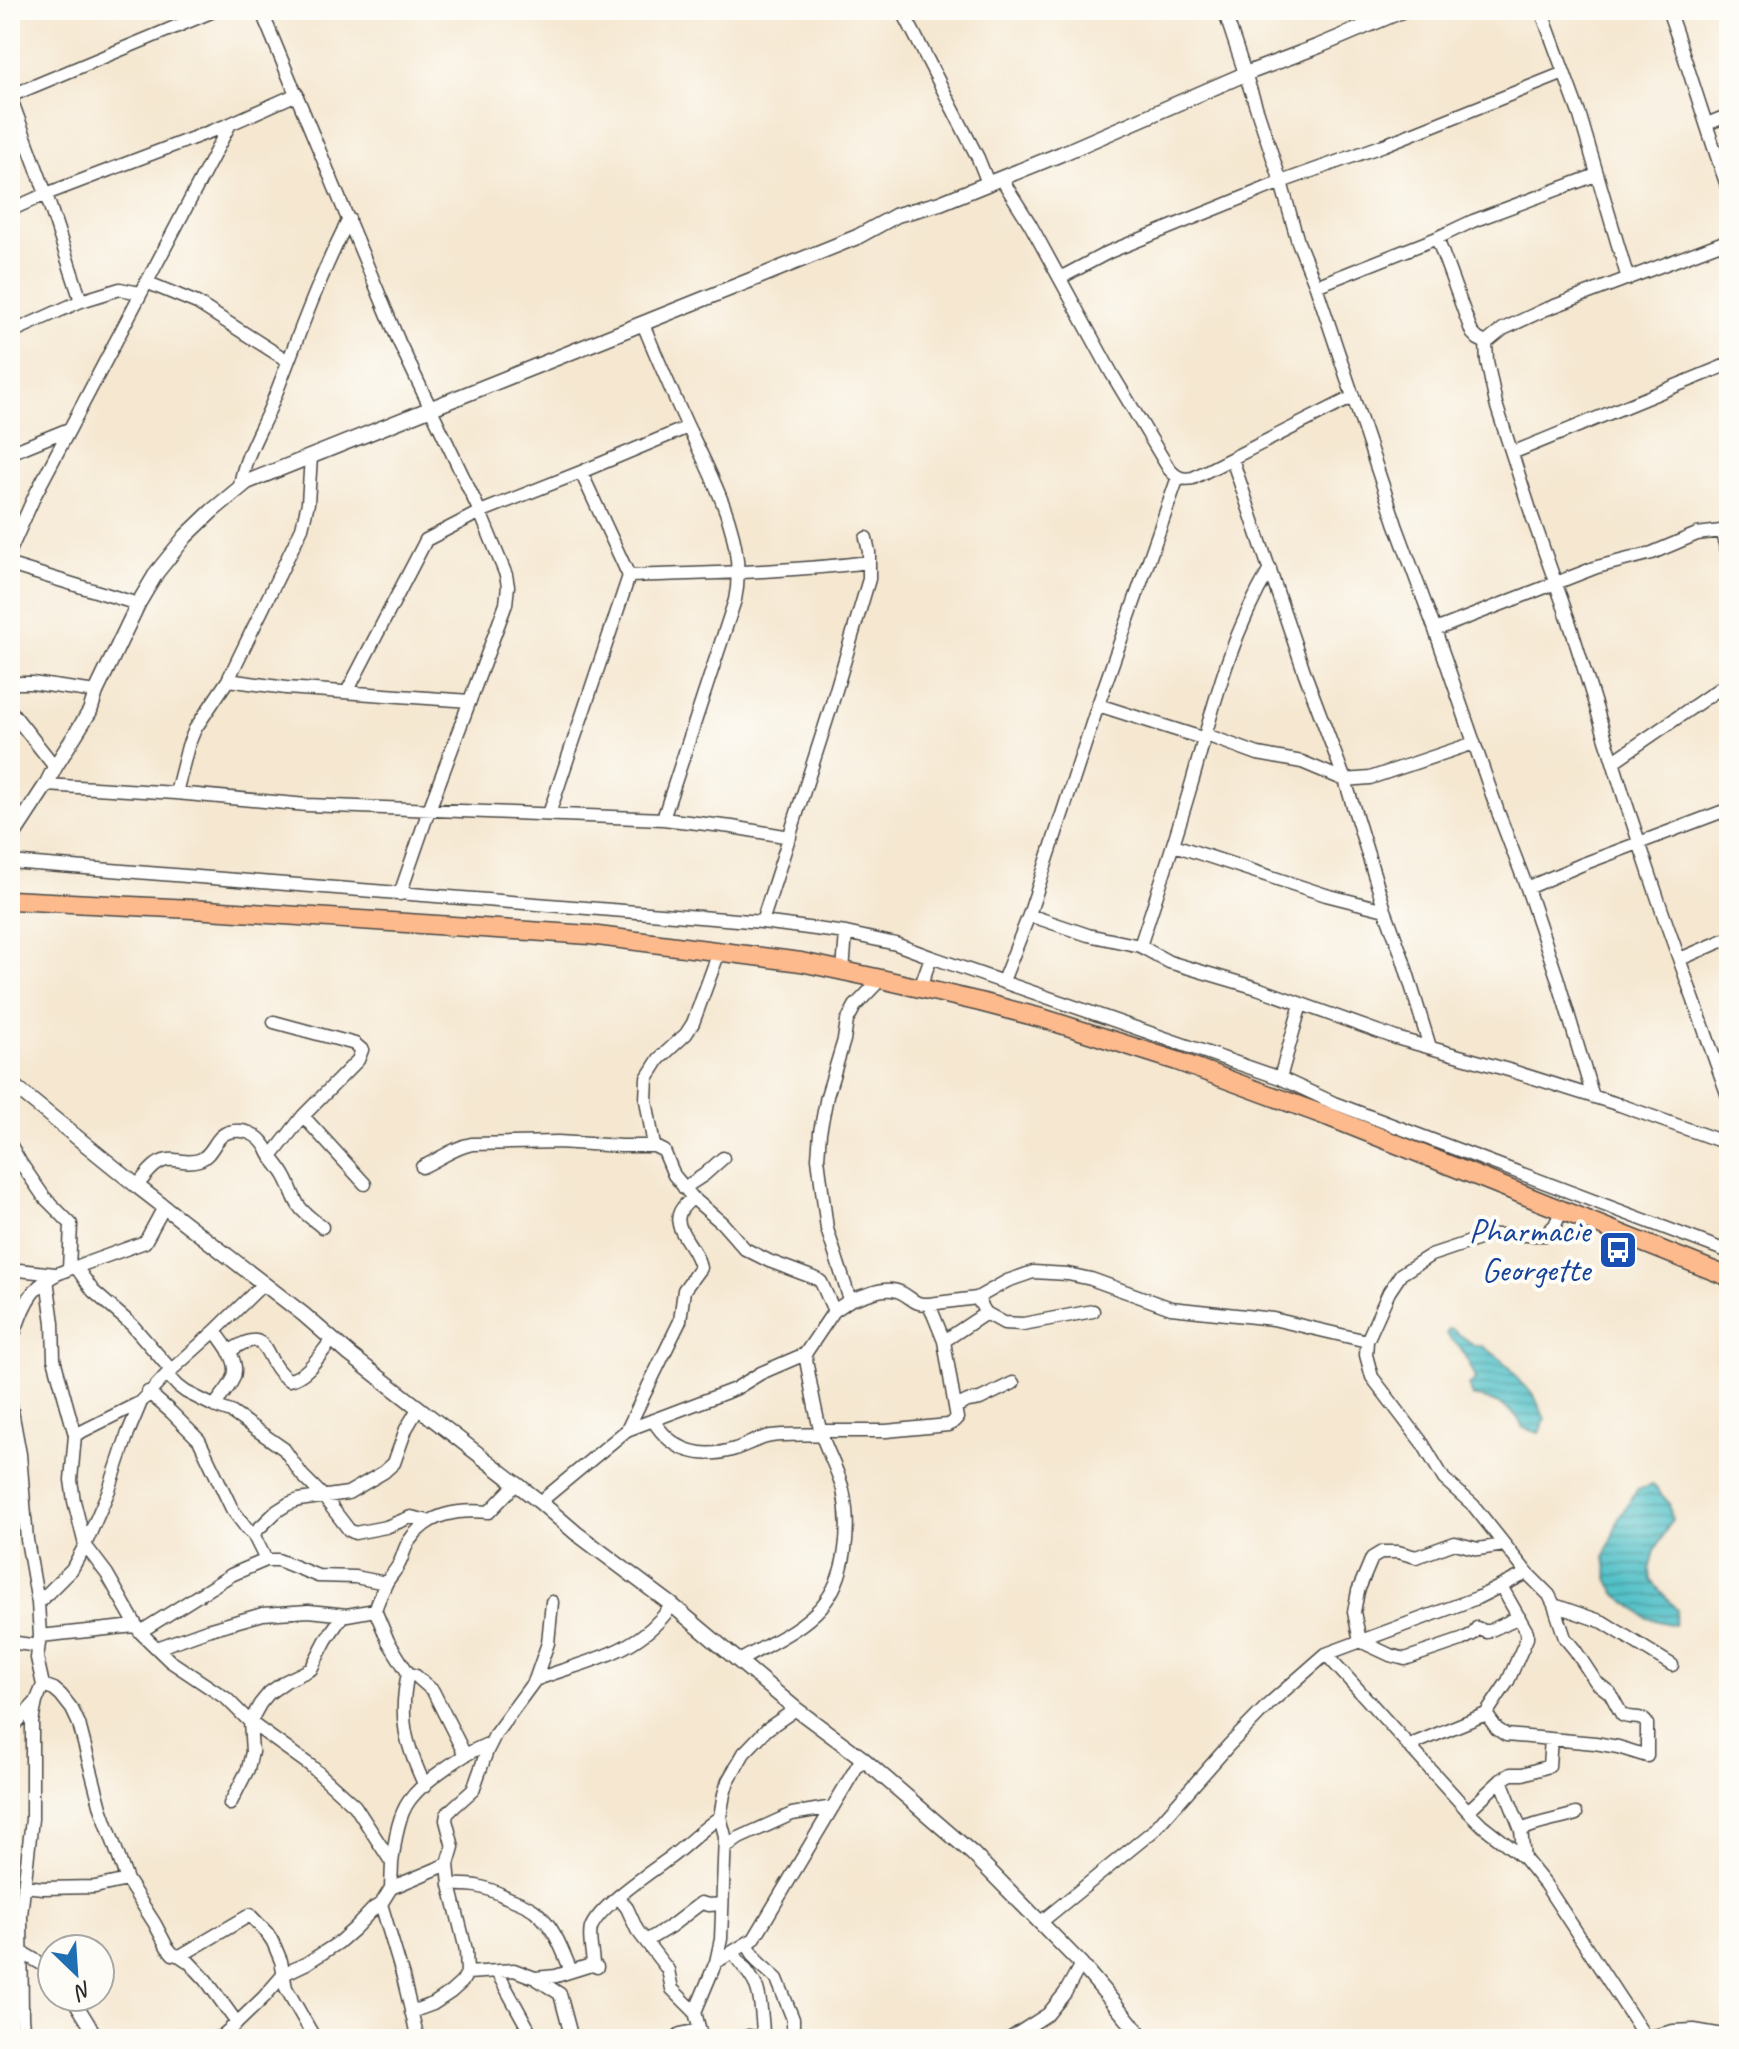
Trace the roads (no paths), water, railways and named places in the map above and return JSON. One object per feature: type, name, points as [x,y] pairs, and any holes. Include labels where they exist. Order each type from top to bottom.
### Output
[{"type":"main road","points":[[10,900],[590,935],[801,962],[881,979],[1070,1027],[1190,1066],[1329,1117],[1729,1277]]},
{"type":"street","points":[[81,301],[10,96],[216,10]]},
{"type":"street","points":[[261,10],[399,342],[480,512],[508,586],[506,604],[400,894]]},
{"type":"street","points":[[902,10],[978,158],[1030,224],[1112,374],[1169,469],[1178,477],[1184,480],[1193,478],[1353,397]]},
{"type":"street","points":[[1224,10],[1298,242],[1527,888],[1593,1097]]},
{"type":"street","points":[[1361,10],[1366,25]]},
{"type":"street","points":[[10,840],[90,711],[138,604],[157,572],[186,536],[240,486],[857,237],[897,215],[940,203],[1404,10]]},
{"type":"street","points":[[1541,10],[1580,116],[1628,279]]},
{"type":"street","points":[[1668,10],[1729,191]]},
{"type":"street","points":[[1060,278],[1109,252],[1281,182],[1384,145],[1564,73]]},
{"type":"street","points":[[10,210],[230,124],[297,94]]},
{"type":"street","points":[[1707,124],[1729,115]]},
{"type":"street","points":[[10,551],[69,429],[230,124]]},
{"type":"street","points":[[1316,286],[1473,221],[1596,175]]},
{"type":"street","points":[[240,486],[242,471],[349,219]]},
{"type":"street","points":[[1437,238],[1472,333],[1486,343]]},
{"type":"street","points":[[1486,343],[1503,329],[1544,310],[1729,240]]},
{"type":"street","points":[[10,333],[81,301],[120,289],[143,287],[197,303],[288,361]]},
{"type":"street","points":[[643,324],[711,472],[731,529],[739,572],[735,600],[663,819]]},
{"type":"street","points":[[1486,343],[1496,404],[1640,844],[1729,1099]]},
{"type":"street","points":[[1512,453],[1729,364]]},
{"type":"street","points":[[347,692],[426,540],[480,512],[688,427]]},
{"type":"street","points":[[10,453],[69,429]]},
{"type":"street","points":[[176,793],[195,729],[228,680],[302,528],[308,503],[311,456]]},
{"type":"street","points":[[1232,459],[1305,674],[1345,780],[1430,1047]]},
{"type":"street","points":[[549,814],[629,576],[581,472]]},
{"type":"street","points":[[1003,981],[1029,915],[1178,477]]},
{"type":"street","points":[[1435,630],[1597,567],[1652,553],[1689,536],[1725,530],[1729,557]]},
{"type":"street","points":[[762,922],[869,579],[866,538]]},
{"type":"street","points":[[629,576],[739,572],[869,562]]},
{"type":"street","points":[[10,565],[138,604]]},
{"type":"street","points":[[1140,946],[1174,845],[1231,650],[1252,600],[1270,569]]},
{"type":"street","points":[[228,680],[286,688],[470,701]]},
{"type":"street","points":[[1614,761],[1729,682]]},
{"type":"street","points":[[10,683],[96,692]]},
{"type":"street","points":[[1098,705],[1258,754],[1302,762],[1345,780],[1370,778],[1474,743]]},
{"type":"street","points":[[10,710],[55,767]]},
{"type":"street","points":[[46,785],[307,805],[663,819],[790,837]]},
{"type":"street","points":[[1527,888],[1729,809]]},
{"type":"street","points":[[1174,845],[1326,895],[1385,910]]},
{"type":"street","points":[[10,862],[762,922],[846,933],[896,944],[1280,1078],[1334,1103],[1729,1252]]},
{"type":"street","points":[[1029,915],[1088,935],[1140,946],[1169,962],[1257,988],[1396,1038],[1593,1097],[1729,1144]]},
{"type":"street","points":[[843,971],[846,933]]},
{"type":"street","points":[[1680,959],[1729,938]]},
{"type":"street","points":[[654,1146],[646,1100],[647,1078],[659,1059],[686,1034],[693,1023],[719,952]]},
{"type":"street","points":[[920,988],[931,957]]},
{"type":"street","points":[[850,1300],[827,1229],[818,1158],[820,1132],[847,1021],[855,1006],[881,979]]},
{"type":"street","points":[[1280,1078],[1301,1004]]},
{"type":"street","points":[[271,1157],[303,1116],[358,1060],[362,1050],[355,1044],[274,1022]]},
{"type":"street","points":[[1715,1059],[1729,1055]]},
{"type":"street","points":[[10,1083],[576,1533],[672,1605],[796,1709],[862,1758],[973,1854],[1081,1964],[1144,2039]]},
{"type":"street","points":[[303,1116],[365,1184]]},
{"type":"street","points":[[137,1186],[153,1167],[164,1160],[187,1163],[201,1160],[208,1155],[218,1138],[226,1133],[245,1130],[265,1145],[283,1171],[300,1207],[322,1227]]},
{"type":"street","points":[[422,1167],[461,1146],[472,1144],[558,1142],[654,1146],[664,1151],[674,1175],[688,1193],[722,1223],[745,1249],[821,1282],[834,1311]]},
{"type":"street","points":[[10,1144],[44,1197],[71,1224],[73,1268],[93,1291],[132,1325],[178,1386],[231,1412],[284,1449],[349,1530],[355,1533],[386,1527],[411,1517],[429,1521]]},
{"type":"street","points":[[627,1430],[680,1321],[684,1290],[700,1268],[699,1259],[679,1228],[677,1219],[681,1207],[696,1181],[723,1158]]},
{"type":"street","points":[[10,1345],[29,1296],[51,1277],[145,1242],[164,1207]]},
{"type":"street","points":[[1486,1714],[1506,1735],[1618,1747],[1647,1756],[1645,1720],[1622,1715],[1610,1693],[1596,1682],[1565,1638],[1549,1595],[1527,1573],[1473,1505],[1444,1479],[1423,1444],[1372,1377],[1366,1355],[1367,1341],[1395,1282],[1420,1261],[1491,1235],[1545,1235],[1555,1225],[1562,1210]]},
{"type":"street","points":[[10,1269],[51,1277]]},
{"type":"street","points":[[540,1502],[627,1430],[735,1389],[761,1373],[805,1354],[834,1311],[850,1300],[888,1290],[901,1292],[916,1304],[929,1304],[977,1298],[1007,1281],[1033,1272],[1068,1274],[1091,1279],[1171,1308],[1273,1319],[1367,1341]]},
{"type":"street","points":[[51,1277],[54,1359],[75,1435],[71,1480],[85,1545],[107,1574],[138,1629],[181,1670],[227,1699],[250,1722],[311,1766],[355,1806],[392,1863]]},
{"type":"street","points":[[75,1435],[144,1397],[263,1284]]},
{"type":"street","points":[[977,1298],[986,1313],[1004,1323],[1023,1324],[1093,1311]]},
{"type":"street","points":[[653,1420],[661,1434],[671,1442],[697,1453],[733,1450],[772,1436],[948,1425],[957,1418],[944,1341],[929,1304]]},
{"type":"street","points":[[944,1341],[986,1313]]},
{"type":"street","points":[[214,1406],[233,1379],[234,1362],[215,1331]]},
{"type":"street","points":[[229,1352],[242,1342],[260,1341],[266,1346],[277,1370],[289,1380],[305,1373],[332,1340]]},
{"type":"street","points":[[739,1661],[806,1621],[822,1606],[833,1590],[843,1558],[846,1509],[842,1488],[821,1433],[805,1354]]},
{"type":"street","points":[[955,1407],[1013,1383]]},
{"type":"street","points":[[144,1397],[171,1412],[199,1440],[232,1509],[253,1534],[266,1560]]},
{"type":"street","points":[[38,1603],[72,1569],[85,1545],[144,1397]]},
{"type":"street","points":[[10,2036],[24,2037],[16,2017],[18,1950],[32,1819],[32,1722],[43,1685],[37,1658],[38,1603],[11,1406]]},
{"type":"street","points":[[253,1534],[288,1504],[348,1493],[394,1463],[406,1429],[419,1407]]},
{"type":"street","points":[[465,1755],[433,1691],[408,1673],[388,1641],[375,1610],[404,1549],[429,1521],[453,1512],[489,1512],[516,1484]]},
{"type":"street","points":[[1360,1641],[1354,1612],[1358,1591],[1372,1558],[1382,1552],[1416,1557],[1455,1543],[1478,1549],[1504,1545]]},
{"type":"street","points":[[10,1642],[138,1629],[231,1575],[266,1560],[278,1560],[318,1576],[355,1577],[386,1583]]},
{"type":"street","points":[[1041,1922],[1153,1831],[1270,1703],[1326,1654],[1477,1598],[1527,1573]]},
{"type":"street","points":[[1408,1746],[1486,1714],[1508,1681],[1527,1632],[1501,1586]]},
{"type":"street","points":[[411,2012],[433,2004],[451,1992],[467,1973],[466,1950],[450,1885],[448,1864],[453,1847],[447,1814],[473,1790],[496,1733],[535,1680],[548,1643],[552,1602]]},
{"type":"street","points":[[535,1680],[630,1645],[648,1632],[672,1605]]},
{"type":"street","points":[[1554,1605],[1603,1622],[1672,1665]]},
{"type":"street","points":[[157,1648],[263,1614],[309,1611],[343,1615],[375,1610]]},
{"type":"street","points":[[230,1804],[248,1769],[252,1752],[250,1722],[269,1693],[311,1669],[343,1615]]},
{"type":"street","points":[[1360,1641],[1405,1659],[1461,1640],[1477,1628],[1487,1632],[1519,1617]]},
{"type":"street","points":[[1326,1654],[1468,1811],[1524,1858],[1545,1884],[1644,2038],[1694,2030],[1729,2036]]},
{"type":"street","points":[[408,1673],[404,1731],[425,1786]]},
{"type":"street","points":[[43,1685],[61,1695],[79,1724],[99,1801],[127,1880],[167,1947],[206,1980],[237,2023]]},
{"type":"street","points":[[10,1730],[36,1702]]},
{"type":"street","points":[[695,2012],[716,1962],[721,1939],[725,1836],[720,1817],[728,1781],[744,1753],[767,1729],[796,1709]]},
{"type":"street","points":[[1468,1811],[1511,1774],[1523,1774],[1549,1766],[1551,1739]]},
{"type":"street","points":[[222,2038],[284,1974],[338,1943],[381,1904],[391,1888],[395,1842],[408,1802],[465,1755],[491,1743]]},
{"type":"street","points":[[716,1962],[754,1939],[862,1758]]},
{"type":"street","points":[[1501,1780],[1521,1830],[1524,1858]]},
{"type":"street","points":[[725,1848],[739,1838],[792,1814],[833,1807]]},
{"type":"street","points":[[1521,1830],[1546,1820],[1576,1814]]},
{"type":"street","points":[[535,1978],[596,1967],[590,1930],[600,1916],[618,1897],[720,1817]]},
{"type":"street","points":[[391,1888],[448,1864]]},
{"type":"street","points":[[24,1886],[95,1887],[127,1880]]},
{"type":"street","points":[[450,1885],[477,1885],[535,1911],[558,1939],[571,1971]]},
{"type":"street","points":[[618,1897],[627,1908],[633,1924],[668,1970],[672,1989],[695,2012],[701,2035],[680,2034],[675,2039]]},
{"type":"street","points":[[646,1941],[701,1903],[722,1904]]},
{"type":"street","points":[[381,1904],[418,2039]]},
{"type":"street","points":[[180,1956],[250,1915],[273,1942],[281,1961],[286,1988],[315,2039]]},
{"type":"street","points":[[747,1944],[758,1962],[777,1979],[785,1995],[793,2019],[793,2039]]},
{"type":"street","points":[[18,1950],[36,1961]]},
{"type":"street","points":[[733,1953],[757,1988],[763,2032],[756,2037],[748,2036]]},
{"type":"street","points":[[1009,2039],[1048,2014],[1065,1993],[1081,1964]]},
{"type":"street","points":[[467,1973],[514,1970],[535,1978],[560,1994],[572,2039]]},
{"type":"street","points":[[497,1972],[534,2039]]},
{"type":"street","points":[[82,2013],[98,2039]]},
{"type":"water","points":[[1449,1329],[1497,1356],[1534,1395],[1545,1419],[1539,1433],[1523,1428],[1516,1416],[1502,1406],[1473,1397],[1469,1386],[1476,1378],[1462,1350],[1446,1334]]},
{"type":"water","points":[[1653,1485],[1669,1503],[1672,1519],[1655,1551],[1650,1569],[1651,1580],[1677,1610],[1674,1625],[1647,1618],[1615,1593],[1608,1578],[1605,1557],[1619,1518],[1637,1490]]},
{"type":"place","name":"Pharmacie Georgette","points":[[1618,1250]]}]
